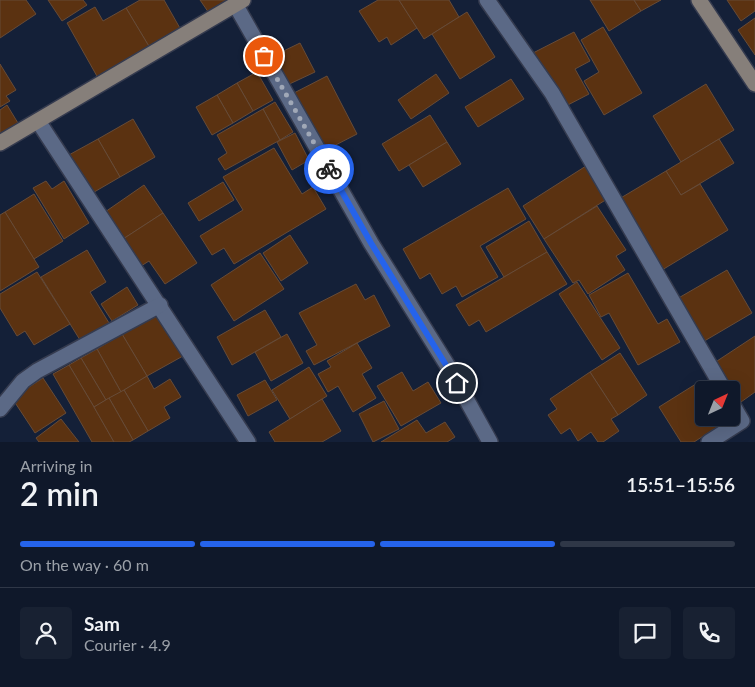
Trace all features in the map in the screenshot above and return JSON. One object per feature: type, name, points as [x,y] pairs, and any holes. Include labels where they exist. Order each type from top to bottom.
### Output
[{"type":"main road","points":[[700,0],[755,84]]},
{"type":"main road","points":[[0,143],[239,2]]},
{"type":"street","points":[[487,0],[552,93],[719,381]]},
{"type":"street","points":[[239,2],[371,243],[449,368],[490,442]]},
{"type":"street","points":[[38,121],[248,442]]},
{"type":"street","points":[[0,409],[23,381],[37,371],[160,305]]},
{"type":"street","points":[[710,442],[749,417]]},
{"type":"building","points":[[0,0],[26,0],[36,14],[0,38]]},
{"type":"building","points":[[48,0],[83,0],[87,5],[62,21]]},
{"type":"building","points":[[140,0],[164,0],[181,30],[150,48],[126,8]]},
{"type":"building","points":[[200,0],[234,0],[211,16]]},
{"type":"building","points":[[378,0],[399,0],[417,28],[391,45],[387,37],[379,42],[359,11]]},
{"type":"building","points":[[399,0],[449,0],[459,17],[424,39]]},
{"type":"building","points":[[590,0],[634,0],[641,11],[609,31]]},
{"type":"building","points":[[634,0],[661,0],[641,11]]},
{"type":"building","points":[[727,0],[755,0],[755,11],[741,21]]},
{"type":"building","points":[[95,7],[103,21],[126,8],[150,48],[98,78],[67,23]]},
{"type":"building","points":[[467,12],[495,57],[460,79],[432,34]]},
{"type":"building","points":[[755,18],[755,55],[738,30]]},
{"type":"building","points":[[603,27],[642,93],[604,115],[584,81],[599,72],[581,40]]},
{"type":"building","points":[[574,32],[590,61],[575,69],[589,94],[562,108],[533,53]]},
{"type":"building","points":[[300,43],[315,72],[283,87],[269,58]]},
{"type":"building","points":[[0,64],[16,90],[6,96],[10,101],[0,107]]},
{"type":"building","points":[[257,72],[273,100],[253,111],[237,83]]},
{"type":"building","points":[[436,74],[449,93],[411,119],[398,100]]},
{"type":"building","points":[[327,76],[357,134],[322,152],[292,94]]},
{"type":"building","points":[[511,79],[524,99],[478,127],[465,107]]},
{"type":"building","points":[[237,83],[253,111],[233,123],[217,95]]},
{"type":"building","points":[[706,84],[734,130],[681,162],[653,116]]},
{"type":"building","points":[[217,95],[233,123],[212,135],[196,107]]},
{"type":"building","points":[[275,102],[293,132],[280,140],[263,109]]},
{"type":"building","points":[[7,105],[21,128],[0,141],[0,110]]},
{"type":"building","points":[[263,109],[280,140],[225,170],[218,159],[227,153],[217,135]]},
{"type":"building","points":[[430,115],[447,142],[399,171],[382,144]]},
{"type":"building","points":[[133,119],[155,157],[120,177],[98,139]]},
{"type":"building","points":[[295,133],[309,160],[292,170],[277,142]]},
{"type":"building","points":[[98,139],[120,177],[89,195],[67,156]]},
{"type":"building","points":[[719,139],[734,163],[681,195],[666,171]]},
{"type":"building","points":[[447,142],[461,164],[423,187],[409,165]]},
{"type":"building","points":[[274,148],[302,194],[313,187],[326,209],[234,264],[224,248],[212,255],[200,236],[243,210],[223,177]]},
{"type":"building","points":[[586,166],[607,199],[544,239],[523,206]]},
{"type":"building","points":[[666,171],[681,195],[700,184],[728,230],[662,270],[619,199]]},
{"type":"building","points":[[46,181],[52,189],[64,181],[89,223],[64,239],[33,188]]},
{"type":"building","points":[[223,182],[234,200],[199,221],[188,203]]},
{"type":"building","points":[[144,185],[163,213],[123,239],[105,212]]},
{"type":"building","points":[[508,188],[526,219],[480,246],[498,277],[462,297],[456,286],[442,294],[430,273],[420,279],[403,249]]},
{"type":"building","points":[[34,194],[63,241],[34,259],[5,212]]},
{"type":"building","points":[[597,206],[626,250],[616,256],[625,270],[588,294],[579,280],[573,283],[544,239]]},
{"type":"building","points":[[5,212],[39,267],[0,291],[0,215]]},
{"type":"building","points":[[163,213],[197,263],[165,284],[149,261],[141,266],[123,239]]},
{"type":"building","points":[[529,221],[547,252],[504,277],[486,247]]},
{"type":"building","points":[[290,235],[308,263],[281,281],[263,253]]},
{"type":"building","points":[[87,250],[106,282],[90,292],[109,323],[80,340],[41,277]]},
{"type":"building","points":[[547,252],[567,284],[486,332],[479,320],[469,326],[456,305]]},
{"type":"building","points":[[260,253],[284,289],[234,321],[211,285]]},
{"type":"building","points":[[727,270],[752,313],[701,343],[675,300]]},
{"type":"building","points":[[37,272],[70,324],[34,345],[25,331],[17,336],[0,308],[0,294]]},
{"type":"building","points":[[628,273],[658,324],[667,319],[680,342],[638,365],[609,313],[601,317],[589,295]]},
{"type":"building","points":[[577,282],[620,348],[602,360],[559,294]]},
{"type":"building","points":[[356,284],[365,300],[374,295],[390,326],[314,365],[306,351],[317,345],[299,313]]},
{"type":"building","points":[[127,287],[138,305],[112,321],[101,304]]},
{"type":"building","points":[[265,310],[281,337],[232,365],[217,337]]},
{"type":"building","points":[[159,313],[183,356],[147,376],[122,334]]},
{"type":"building","points":[[122,334],[147,376],[121,392],[97,349]]},
{"type":"building","points":[[287,334],[303,363],[271,381],[255,352]]},
{"type":"building","points":[[755,336],[755,392],[741,402],[740,381],[726,381],[714,363]]},
{"type":"building","points":[[357,343],[372,368],[362,374],[376,398],[353,412],[338,386],[328,392],[318,374],[331,367],[327,361]]},
{"type":"building","points":[[97,349],[121,392],[106,400],[81,358]]},
{"type":"building","points":[[620,353],[647,395],[618,415],[590,372]]},
{"type":"building","points":[[81,358],[106,400],[94,407],[69,365]]},
{"type":"building","points":[[69,365],[114,442],[92,442],[53,374]]},
{"type":"building","points":[[309,367],[327,396],[290,419],[272,390]]},
{"type":"building","points":[[402,372],[413,391],[428,382],[441,403],[401,426],[377,386]]},
{"type":"building","points":[[590,372],[618,415],[611,419],[619,431],[603,442],[598,442],[591,432],[578,441],[570,428],[561,434],[548,415],[557,409],[550,399]]},
{"type":"building","points":[[147,376],[154,389],[170,379],[181,397],[164,407],[170,418],[148,431],[124,390]]},
{"type":"building","points":[[43,378],[66,413],[35,433],[12,398]]},
{"type":"building","points":[[265,380],[277,400],[248,416],[237,395]]},
{"type":"building","points":[[695,384],[695,426],[719,426],[694,442],[681,442],[659,407]]},
{"type":"building","points":[[124,390],[148,431],[133,440],[109,398]]},
{"type":"building","points":[[109,398],[133,440],[129,442],[114,442],[94,407]]},
{"type":"building","points":[[322,399],[341,431],[322,442],[275,442],[269,432]]},
{"type":"building","points":[[384,401],[399,429],[373,442],[359,414]]},
{"type":"building","points":[[61,419],[79,442],[39,442],[36,438]]},
{"type":"building","points":[[417,420],[426,433],[445,422],[455,437],[447,442],[381,442]]},
{"type":"way so far","points":[[264,56],[329,169]]},
{"type":"route","points":[[329,169],[371,243],[457,383]]}]
